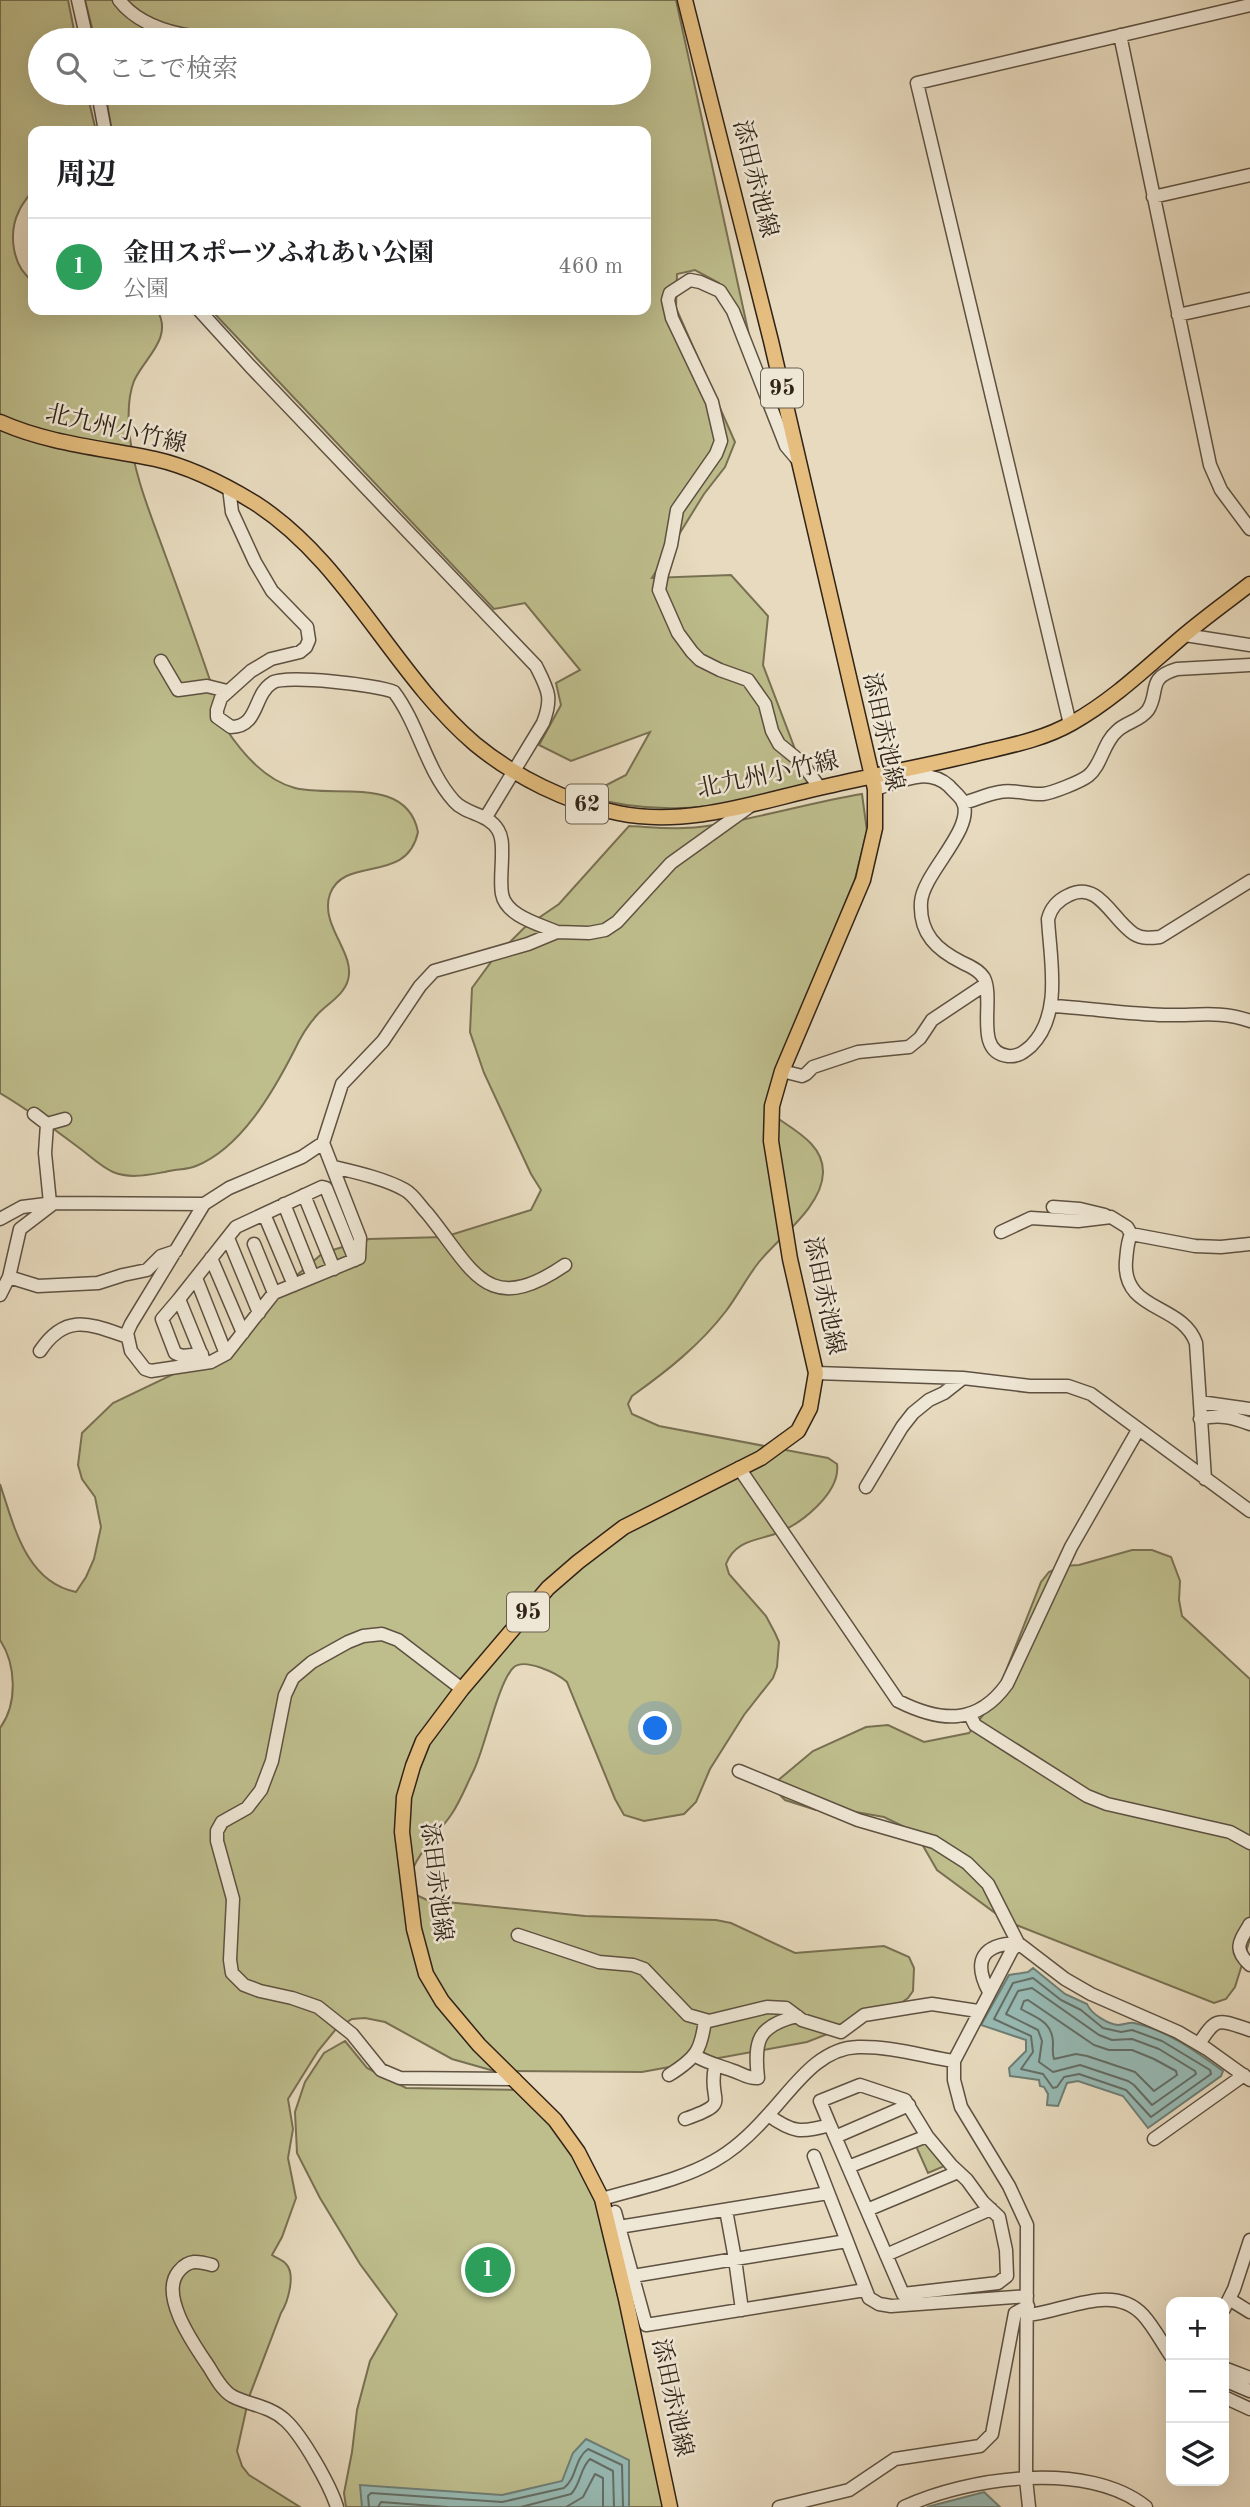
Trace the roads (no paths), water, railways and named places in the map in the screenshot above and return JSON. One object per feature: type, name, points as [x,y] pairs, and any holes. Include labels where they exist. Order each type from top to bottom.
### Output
[{"type":"main road","name":"添田赤池線","points":[[670,2507],[623,2260],[602,2199],[578,2152],[555,2120],[480,2045],[442,2001],[426,1974],[414,1929],[402,1832],[404,1797],[423,1741],[462,1689],[548,1588],[624,1527],[761,1458],[798,1431],[810,1408],[816,1373],[790,1259],[771,1140],[772,1106],[782,1071],[863,880],[875,828],[873,784],[771,341],[685,0]]},
{"type":"main road","name":"北九州小竹線","points":[[0,422],[48,438],[193,470],[229,488],[285,525],[303,542],[447,716],[476,744],[513,771],[539,785],[619,814],[686,816],[749,807],[820,788],[873,784],[1036,739],[1070,724],[1107,701],[1250,584]]},
{"type":"street","points":[[78,0],[84,28]]},
{"type":"street","points":[[119,0],[125,9],[158,28]]},
{"type":"street","points":[[1070,724],[917,83],[1250,5]]},
{"type":"street","points":[[1120,35],[1210,465],[1221,491],[1250,528]]},
{"type":"street","points":[[100,105],[104,126]]},
{"type":"street","points":[[1153,197],[1250,175]]},
{"type":"street","points":[[797,459],[786,446],[733,311],[720,291],[690,280],[677,286],[670,293],[668,300],[672,318],[712,402],[721,441],[716,454],[677,510],[671,545],[659,584],[661,599],[678,633],[700,660],[748,680],[753,685],[765,704],[772,731],[779,744],[801,762],[820,788]]},
{"type":"street","points":[[1178,315],[1250,299]]},
{"type":"street","points":[[204,315],[537,666],[547,687],[549,706],[543,723],[486,817]]},
{"type":"street","points":[[229,488],[232,512],[255,562],[272,592],[307,627],[309,640],[300,652],[261,664],[227,691],[216,710],[218,717],[230,727],[238,727],[251,719],[268,686],[282,679],[350,683],[385,688],[394,692],[439,779],[453,800],[461,807],[486,817],[499,831],[502,840],[501,891],[504,901],[526,919],[557,932]]},
{"type":"street","points":[[1185,635],[1250,645]]},
{"type":"street","points":[[161,661],[178,690],[207,686],[227,691]]},
{"type":"street","points":[[963,803],[998,792],[1044,794],[1086,777],[1095,769],[1117,731],[1140,718],[1150,708],[1153,689],[1158,679],[1167,672],[1177,669],[1250,666]]},
{"type":"street","points":[[873,784],[933,775],[942,780],[963,803],[960,828],[927,883],[921,901],[922,923],[930,941],[944,954],[982,974],[988,1001],[986,1030],[989,1041],[997,1052],[1009,1056],[1022,1054],[1036,1041],[1052,1006],[1048,919],[1051,909],[1060,899],[1085,890],[1096,895],[1134,934],[1146,938],[1160,937],[1250,881]]},
{"type":"street","points":[[323,1143],[360,1238],[359,1258],[274,1293],[226,1354],[151,1371],[145,1368],[131,1351],[128,1337],[131,1324],[204,1204],[229,1188],[302,1157],[323,1143],[342,1084],[383,1041],[420,986],[434,971],[528,944],[557,932],[605,930],[617,922],[671,863],[749,807]]},
{"type":"street","points":[[782,1071],[802,1076],[813,1067],[858,1052],[902,1050],[920,1038],[932,1020],[986,984]]},
{"type":"street","points":[[1052,1006],[1168,1015],[1225,1014],[1250,1021]]},
{"type":"street","points":[[34,1114],[47,1124]]},
{"type":"street","points":[[47,1124],[65,1119]]},
{"type":"street","points":[[47,1124],[46,1153],[52,1203]]},
{"type":"street","points":[[334,1167],[405,1190],[433,1221],[471,1271],[483,1281],[506,1288],[521,1287],[542,1280],[565,1265]]},
{"type":"street","points":[[204,1359],[175,1353],[162,1319],[236,1227],[322,1187],[328,1191],[355,1260]]},
{"type":"street","points":[[304,1195],[334,1269]]},
{"type":"street","points":[[0,1219],[22,1207],[52,1203],[204,1204]]},
{"type":"street","points":[[0,1295],[9,1277],[20,1229],[52,1203]]},
{"type":"street","points":[[284,1204],[313,1277]]},
{"type":"street","points":[[1053,1207],[1080,1209],[1111,1217],[1127,1227],[1131,1234],[1195,1246],[1250,1244]]},
{"type":"street","points":[[264,1214],[294,1285]]},
{"type":"street","points":[[1001,1232],[1031,1217],[1078,1221],[1111,1217]]},
{"type":"street","points":[[1131,1234],[1125,1270],[1128,1283],[1134,1293],[1183,1323],[1192,1332],[1196,1343],[1205,1479]]},
{"type":"street","points":[[228,1238],[259,1313]]},
{"type":"street","points":[[254,1244],[274,1293]]},
{"type":"street","points":[[9,1277],[38,1286],[98,1283],[148,1270],[161,1256],[176,1251]]},
{"type":"street","points":[[211,1258],[243,1333]]},
{"type":"street","points":[[196,1278],[226,1354]]},
{"type":"street","points":[[179,1299],[204,1359]]},
{"type":"street","points":[[40,1351],[57,1331],[82,1323],[128,1337]]},
{"type":"street","points":[[816,1373],[963,1378],[1030,1386],[1068,1386],[1091,1394],[1250,1511]]},
{"type":"street","points":[[866,1487],[913,1413],[963,1378]]},
{"type":"street","points":[[1200,1402],[1250,1409]]},
{"type":"street","points":[[1200,1419],[1222,1416],[1250,1424]]},
{"type":"street","points":[[739,1468],[898,1701],[936,1716],[957,1717],[970,1715],[997,1699],[1007,1684],[1071,1546],[1138,1430]]},
{"type":"street","points":[[462,1689],[398,1640],[382,1634],[363,1636],[348,1642],[312,1662],[293,1678],[285,1695],[272,1761],[261,1790],[247,1808],[222,1822],[217,1831],[217,1841],[233,1899],[230,1960],[232,1973],[244,1985],[260,1992],[292,1998],[318,2007],[352,2034],[382,2070],[400,2078],[514,2079]]},
{"type":"street","points":[[970,1715],[975,1725],[1087,1796],[1107,1804],[1230,1832],[1250,1843]]},
{"type":"street","points":[[739,1771],[858,1821],[934,1842],[967,1863],[988,1884],[1018,1943],[1065,1979],[1091,1994],[1178,2032],[1247,2077],[1154,2139]]},
{"type":"street","points":[[1250,1924],[1240,1940],[1239,1947],[1240,1956],[1250,1965]]},
{"type":"street","points":[[518,1935],[599,1962],[633,1965],[644,1969],[688,2015],[709,2021],[767,2007],[786,2008],[797,2016],[841,2032],[864,2015],[932,2004],[978,2011]]},
{"type":"street","points":[[1018,1943],[978,2011],[954,2061],[954,2080],[961,2107],[1009,2186],[1027,2225],[1026,2479],[1030,2507]]},
{"type":"street","points":[[989,1992],[980,1967],[985,1952],[992,1947],[1018,1943]]},
{"type":"street","points":[[694,2055],[715,2067],[732,2070],[745,2077],[758,2078],[755,2068],[757,2050],[763,2034],[781,2020],[797,2016]]},
{"type":"street","points":[[669,2075],[700,2047],[705,2020]]},
{"type":"street","points":[[1199,2044],[1211,2025],[1218,2022],[1224,2021],[1250,2031]]},
{"type":"street","points":[[602,2199],[679,2176],[714,2162],[743,2140],[816,2063],[845,2050],[855,2047],[883,2048],[954,2061]]},
{"type":"street","points":[[685,2119],[708,2112],[714,2106],[717,2096],[713,2077],[715,2067]]},
{"type":"street","points":[[814,2156],[869,2298],[879,2304],[891,2306],[945,2296],[998,2283],[1007,2276],[1006,2250],[999,2217],[927,2136],[905,2100],[860,2085],[820,2101],[903,2294],[945,2296],[1028,2306],[1044,2314],[1098,2299],[1128,2304],[1142,2314],[1166,2349]]},
{"type":"street","points":[[768,2115],[796,2131],[833,2131],[909,2105]]},
{"type":"street","points":[[848,2167],[927,2136]]},
{"type":"street","points":[[867,2210],[958,2172]]},
{"type":"street","points":[[619,2227],[828,2193]]},
{"type":"street","points":[[886,2255],[991,2209]]},
{"type":"street","points":[[726,2210],[742,2310]]},
{"type":"street","points":[[615,2211],[623,2260],[633,2276],[646,2325],[866,2290]]},
{"type":"street","points":[[1229,2297],[1250,2240]]},
{"type":"street","points":[[633,2276],[847,2241]]},
{"type":"street","points":[[212,2265],[196,2261],[184,2264],[175,2275],[173,2292],[180,2318],[212,2372],[230,2395],[269,2410],[285,2420],[300,2438],[337,2507]]},
{"type":"street","points":[[1229,2305],[1250,2312]]},
{"type":"street","points":[[779,2507],[849,2490],[895,2459],[980,2446],[992,2434],[1015,2313],[1028,2306]]},
{"type":"street","points":[[1229,2370],[1250,2378]]},
{"type":"street","points":[[1229,2382],[1250,2391]]},
{"type":"street","points":[[1229,2399],[1250,2409]]},
{"type":"street","points":[[904,2507],[928,2496],[975,2486],[1058,2477],[1105,2484],[1135,2498],[1146,2507]]},
{"type":"water","points":[[1033,1968],[1065,1994],[1087,2004],[1105,2021],[1118,2025],[1134,2023],[1170,2036],[1223,2071],[1221,2076],[1148,2128],[1123,2096],[1078,2081],[1067,2083],[1058,2106],[1047,2105],[1048,2094],[1044,2087],[1040,2086],[1039,2080],[1010,2076],[1009,2068],[1026,2051],[1026,2040],[981,2025],[1009,1975],[1028,1972]]},
{"type":"water","points":[[586,2439],[629,2460],[629,2507],[362,2507],[360,2485],[502,2495],[562,2481],[573,2453]]},
{"type":"water","points":[[984,2492],[1000,2507],[927,2507]]},
{"type":"place","name":"金田スポーツふれあい公園","points":[[488,2270]]}]
